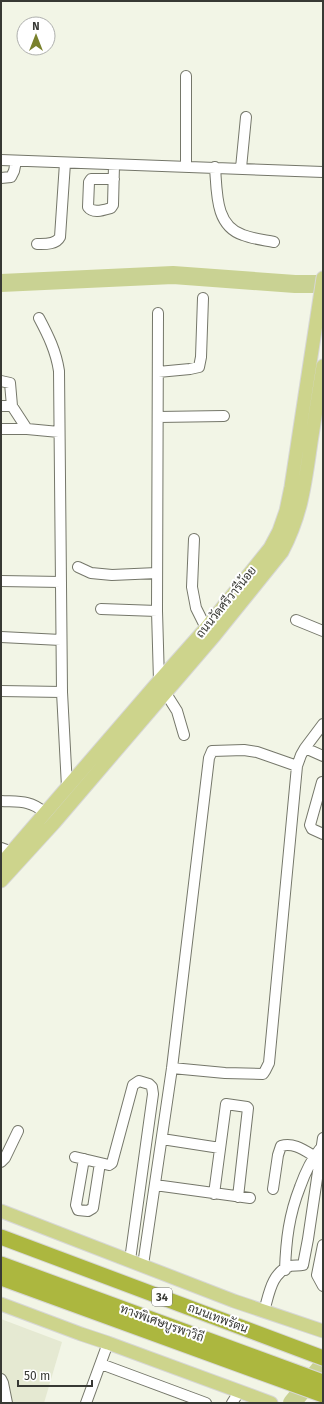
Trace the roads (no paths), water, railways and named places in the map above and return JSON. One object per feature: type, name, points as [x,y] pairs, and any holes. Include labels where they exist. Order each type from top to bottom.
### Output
[{"type":"highway","name":"ถนนเทพรัตน","points":[[1,1236],[323,1358]]},
{"type":"highway","name":"ทางพิเศษบูรพาวิถี","points":[[1,1245],[323,1364]]},
{"type":"highway","name":"ทางพิเศษบูรพาวิถี","points":[[1,1264],[323,1382]]},
{"type":"highway","points":[[1,1278],[323,1395]]},
{"type":"main road","name":"ถนนวัดศรีวารีน้อย","points":[[1,881],[54,823],[270,548],[279,531],[286,511],[323,278]]},
{"type":"main road","name":"ถนนวัดศรีวารีน้อย","points":[[4,856],[66,787],[162,686],[215,635],[282,552],[291,536],[298,516],[304,490],[323,366]]},
{"type":"main road","name":"ถนนเทพรัตน","points":[[1,1211],[264,1311],[323,1331]]},
{"type":"main road","points":[[1,1304],[108,1343],[236,1397],[271,1403]]},
{"type":"street","points":[[186,76],[186,166]]},
{"type":"street","points":[[241,168],[246,117]]},
{"type":"street","points":[[1,160],[323,172]]},
{"type":"street","points":[[1,178],[11,177],[16,161]]},
{"type":"street","points":[[37,244],[55,242],[60,237],[65,163]]},
{"type":"street","points":[[114,165],[114,178]]},
{"type":"street","points":[[215,167],[219,207],[223,218],[233,230],[242,235],[274,242]]},
{"type":"street","points":[[158,372],[199,367],[201,357],[203,298]]},
{"type":"street","points":[[158,312],[157,611],[162,686],[177,711],[184,735]]},
{"type":"street","points":[[39,318],[51,339],[59,371],[61,640],[66,787]]},
{"type":"street","points":[[1,381],[10,383],[12,406],[27,429]]},
{"type":"street","points":[[1,406],[12,406]]},
{"type":"street","points":[[158,417],[224,416]]},
{"type":"street","points":[[1,429],[27,429],[59,432]]},
{"type":"street","points":[[194,539],[192,587],[196,608],[206,628]]},
{"type":"street","points":[[78,567],[91,573],[112,575],[157,573]]},
{"type":"street","points":[[1,581],[61,582]]},
{"type":"street","points":[[101,609],[157,611]]},
{"type":"street","points":[[296,620],[323,632]]},
{"type":"street","points":[[1,637],[61,640]]},
{"type":"street","points":[[1,691],[62,692]]},
{"type":"street","points":[[172,1068],[263,1074],[266,1069],[270,1054],[297,766],[301,755],[323,724]]},
{"type":"street","points":[[306,748],[323,756]]},
{"type":"street","points":[[143,1265],[172,1068],[210,753],[212,751],[244,750],[257,752],[297,766]]},
{"type":"street","points":[[322,782],[310,825],[312,829],[323,834]]},
{"type":"street","points":[[1,801],[27,802],[44,812]]},
{"type":"street","points":[[100,1163],[93,1208],[88,1211],[78,1210],[76,1205],[80,1158],[109,1165],[114,1160],[133,1085],[139,1081],[149,1084],[152,1087],[153,1094],[130,1260]]},
{"type":"street","points":[[214,1194],[226,1104],[248,1107],[238,1197]]},
{"type":"street","points":[[1,1162],[5,1158],[18,1131]]},
{"type":"street","points":[[285,1270],[285,1247],[293,1204],[308,1165],[317,1152],[323,1138]]},
{"type":"street","points":[[162,1139],[220,1148]]},
{"type":"street","points":[[273,1189],[281,1146],[286,1145],[317,1152]]},
{"type":"street","points":[[303,1265],[308,1239],[317,1152]]},
{"type":"street","points":[[155,1185],[250,1198]]},
{"type":"street","points":[[317,1275],[323,1245]]},
{"type":"street","points":[[264,1311],[272,1284],[278,1274],[290,1266],[303,1265],[312,1270],[317,1275],[323,1286]]},
{"type":"street","points":[[86,1403],[108,1343]]},
{"type":"street","points":[[101,1364],[206,1403]]},
{"type":"street","points":[[1,1380],[7,1403]]},
{"type":"waterway","points":[[1,283],[173,275],[295,284],[323,284]]},
{"type":"waterway","points":[[292,1403],[323,1365]]}]
